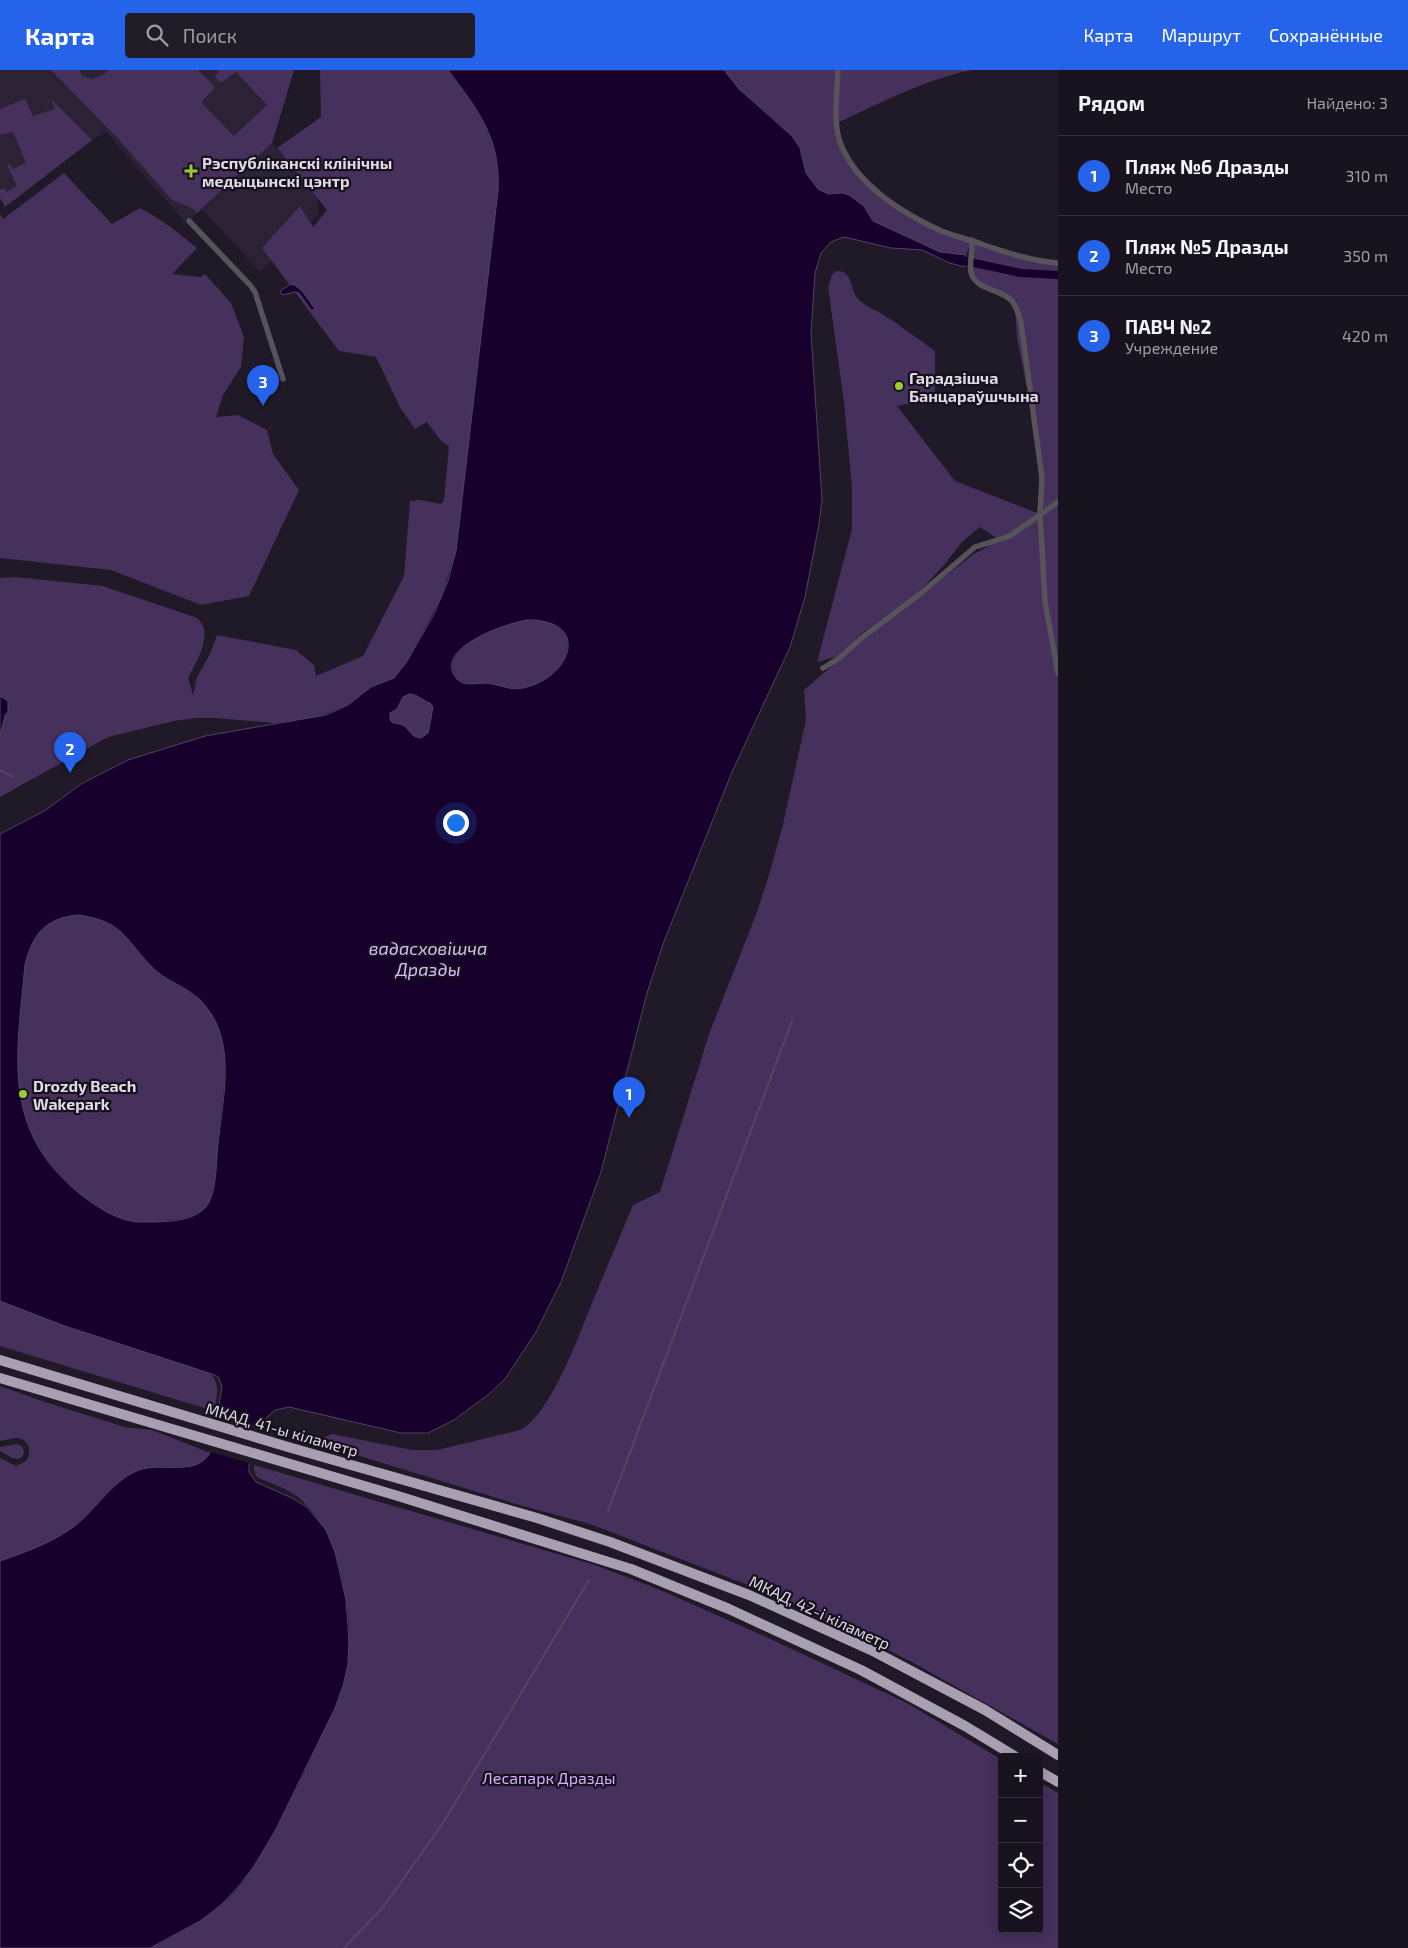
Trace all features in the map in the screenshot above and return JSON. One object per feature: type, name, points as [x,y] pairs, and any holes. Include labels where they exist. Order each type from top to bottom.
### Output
[{"type":"highway","name":"МКАД, 41-ы кіламетр","points":[[0,1360],[288,1447],[555,1524]]},
{"type":"highway","name":"МКАД, 41-ы кіламетр","points":[[0,1378],[606,1560],[670,1584],[861,1670],[1009,1753]]},
{"type":"highway","name":"МКАД, 42-і кіламетр","points":[[555,1524],[610,1542],[748,1595],[857,1644],[985,1710],[1058,1755]]},
{"type":"highway","points":[[1043,1773],[1058,1782]]},
{"type":"street","points":[[838,70],[837,114],[839,139],[853,166],[864,179],[917,218],[938,230],[972,244],[1017,256],[1058,263]]},
{"type":"street","points":[[189,221],[255,292],[283,379]]},
{"type":"street","points":[[972,244],[971,272],[978,284],[1001,293],[1011,300],[1017,310],[1038,441],[1042,478],[1040,514],[1045,601],[1058,674]]},
{"type":"street","points":[[823,668],[838,659],[864,636],[920,594],[975,547],[1010,536],[1058,502]]},
{"type":"shaded area","name":"Рэспубліканскі клінічны медыцынскі цэнтр","points":[[0,70],[294,70],[272,143],[317,195],[319,215],[260,272],[202,209],[186,223],[105,131],[5,207],[0,198]]},
{"type":"green space","points":[[51,70],[80,70],[82,76],[92,79],[103,75],[108,70],[198,70],[213,85],[214,89],[201,102],[234,136],[267,105],[236,72],[221,83],[214,77],[219,72],[217,70],[294,70],[272,143],[197,213],[192,208],[172,200],[122,143]]},
{"type":"green space","points":[[320,70],[448,70],[478,112],[496,155],[498,191],[460,521],[456,551],[441,598],[406,663],[394,678],[371,687],[348,705],[315,718],[275,723],[195,718],[174,721],[108,737],[0,797],[0,578],[15,577],[103,586],[197,618],[202,624],[204,639],[199,656],[188,678],[193,695],[197,677],[210,654],[217,635],[296,650],[314,665],[316,676],[363,656],[404,576],[410,501],[420,500],[441,504],[444,500],[449,446],[441,441],[427,422],[415,429],[401,409],[376,357],[339,351],[262,248],[300,206],[313,227],[327,210],[277,148],[321,117]]},
{"type":"green space","points":[[724,70],[973,70],[920,85],[837,123],[839,139],[853,166],[896,205],[938,229],[1017,255],[1058,263],[1058,674],[1045,612],[1058,680],[1058,1744],[910,1661],[776,1596],[590,1524],[310,1443],[332,1434],[412,1450],[437,1450],[520,1430],[532,1421],[543,1408],[554,1390],[573,1350],[633,1205],[660,1192],[709,1034],[757,912],[770,872],[783,824],[806,720],[804,690],[863,639],[974,554],[999,540],[980,527],[962,542],[918,593],[861,634],[840,656],[817,662],[852,529],[852,488],[844,402],[828,287],[832,275],[836,271],[842,271],[849,277],[854,292],[860,301],[890,319],[935,351],[935,398],[897,406],[955,481],[1040,514],[1038,441],[1017,338],[1015,306],[974,278],[971,242],[966,255],[940,252],[873,221],[864,206],[849,195],[843,193],[828,194],[818,189],[806,173],[800,148],[792,136],[739,89]]},
{"type":"green space","points":[[25,99],[33,116],[55,109],[51,99],[92,140],[5,207],[0,198],[0,190],[3,188],[7,192],[17,186],[7,165],[10,164],[13,169],[26,163],[13,132],[0,135],[0,109]]},
{"type":"green space","points":[[64,173],[112,224],[140,208],[183,237],[197,248],[172,274],[200,277],[205,274],[231,303],[244,337],[241,367],[223,395],[216,417],[238,415],[267,430],[273,454],[299,490],[249,596],[201,605],[111,570],[0,558],[0,214],[3,219]]},
{"type":"green space","points":[[538,620],[557,625],[567,637],[568,644],[565,657],[554,674],[534,685],[516,688],[465,683],[455,676],[452,666],[455,657],[472,641],[506,624]]},
{"type":"green space","points":[[409,694],[430,703],[433,707],[428,733],[421,738],[414,737],[390,720],[390,713],[397,709],[403,697]]},
{"type":"green space","points":[[78,915],[97,919],[119,930],[153,968],[202,1001],[219,1026],[224,1047],[225,1066],[214,1186],[206,1207],[190,1217],[148,1223],[119,1218],[104,1211],[76,1190],[63,1178],[33,1140],[0,1148],[0,1055],[17,1051],[24,978],[29,952],[41,931],[50,924],[62,918]]},
{"type":"green space","points":[[0,1301],[209,1373],[216,1381],[217,1386],[214,1411],[0,1346]]},
{"type":"green space","points":[[0,1386],[125,1427],[152,1430],[210,1453],[205,1460],[192,1466],[154,1467],[132,1474],[118,1483],[76,1525],[58,1537],[0,1561],[0,1458],[16,1466],[26,1461],[29,1447],[21,1439],[15,1438],[0,1441]]},
{"type":"green space","points":[[17,1444],[22,1446],[24,1451],[23,1456],[19,1459],[12,1458],[0,1451],[0,1447]]},
{"type":"green space","name":"Лесапарк Дразды","points":[[254,1465],[595,1565],[658,1589],[907,1703],[998,1758],[998,1933],[1043,1933],[1043,1784],[1058,1793],[1058,1948],[150,1948],[169,1939],[221,1905],[232,1895],[250,1872],[303,1776],[336,1705],[345,1675],[349,1643],[348,1611],[342,1579],[332,1545],[321,1524],[298,1497],[257,1477]]},
{"type":"water","name":"вадасховішча Дразды","points":[[448,70],[724,70],[739,89],[792,136],[800,148],[806,173],[818,189],[828,194],[843,193],[849,195],[864,206],[873,221],[940,252],[966,255],[964,267],[950,263],[922,250],[891,248],[844,237],[831,242],[821,253],[815,273],[811,333],[822,499],[805,597],[790,647],[732,772],[663,944],[647,993],[601,1172],[561,1282],[536,1332],[505,1379],[489,1394],[454,1420],[428,1433],[401,1433],[289,1407],[275,1410],[266,1418],[256,1442],[249,1465],[249,1472],[256,1482],[307,1507],[326,1530],[335,1552],[346,1600],[349,1642],[348,1664],[335,1708],[276,1829],[254,1866],[221,1905],[200,1921],[150,1948],[0,1948],[0,1561],[58,1537],[84,1518],[121,1480],[139,1470],[157,1467],[187,1467],[196,1465],[204,1460],[210,1453],[222,1388],[219,1378],[215,1375],[62,1325],[0,1301],[0,834],[46,810],[81,784],[128,760],[205,736],[326,715],[348,705],[371,687],[394,678],[406,663],[434,614],[448,581],[456,551],[498,191],[496,155],[491,140],[478,112]],"holes":[[[527,620],[548,622],[561,629],[567,638],[568,650],[563,662],[553,673],[540,682],[518,689],[486,683],[467,684],[457,679],[451,668],[454,658],[462,648],[474,639],[489,632]],[[409,694],[415,695],[430,703],[433,707],[428,733],[421,738],[414,736],[403,725],[393,723],[390,720],[390,713],[397,709],[403,697]],[[78,915],[93,918],[104,921],[120,931],[155,970],[197,997],[210,1012],[219,1029],[223,1047],[225,1086],[215,1177],[210,1201],[206,1207],[193,1216],[167,1221],[133,1221],[117,1217],[101,1209],[80,1194],[54,1169],[37,1143],[25,1117],[20,1089],[18,1060],[25,964],[32,944],[42,929],[57,920]]]},
{"type":"water","points":[[291,284],[301,290],[314,310],[311,310],[299,293],[282,295],[280,291]]},
{"type":"water","points":[[0,696],[8,701],[8,712],[5,715],[0,736]]},
{"type":"pier","points":[[215,1412],[265,1427],[252,1464],[208,1451]]},
{"type":"waterway","points":[[965,261],[1021,273],[1058,275]]},
{"type":"waterway","points":[[0,770],[13,777]]},
{"type":"waterway","points":[[608,1511],[792,1021]]},
{"type":"waterway","points":[[344,1948],[384,1906],[443,1823],[589,1580]]},
{"type":"place","name":"Рэспубліканскі клінічны медыцынскі цэнтр","points":[[191,171]]},
{"type":"place","name":"Гарадзішча Банцараўшчына","points":[[899,386]]},
{"type":"place","name":"ПАВЧ №2","points":[[263,406]]},
{"type":"place","name":"Пляж №5 Дразды","points":[[70,773]]},
{"type":"place","name":"Drozdy Beach Wakepark","points":[[23,1094]]},
{"type":"place","name":"Пляж №6 Дразды","points":[[629,1118]]}]
